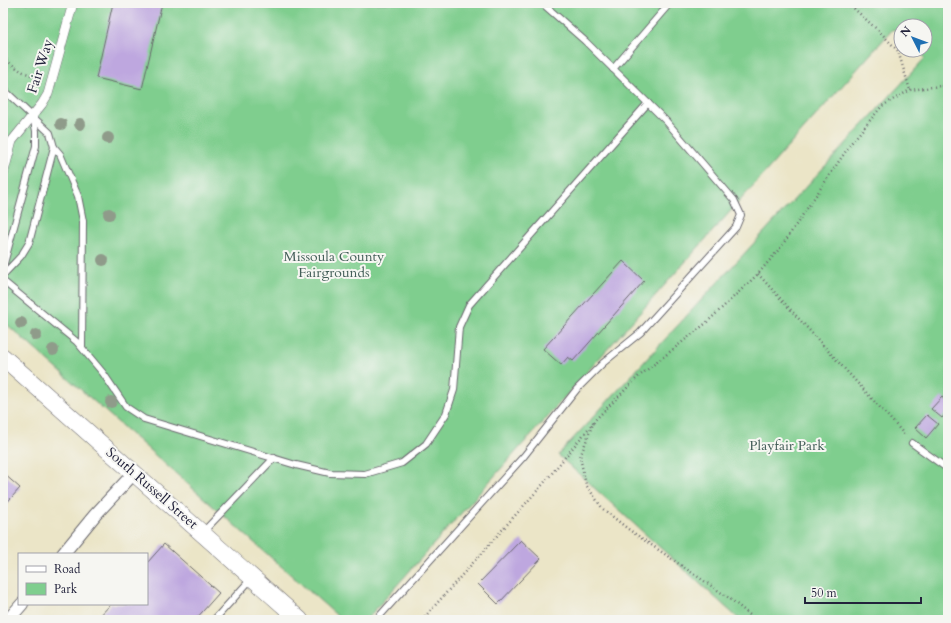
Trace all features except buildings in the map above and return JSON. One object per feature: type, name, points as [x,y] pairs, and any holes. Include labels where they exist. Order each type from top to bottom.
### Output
[{"type":"main road","name":"South Russell Street","points":[[3,357],[300,620]]},
{"type":"street","name":"Fair Way","points":[[3,175],[12,141],[33,116],[48,94],[73,3]]},
{"type":"street","points":[[64,553],[95,515],[134,473]]},
{"type":"street","points":[[8,620],[21,605]]},
{"type":"lane","points":[[376,620],[524,456],[577,389],[603,363],[640,333],[736,227],[741,215],[734,200],[666,121],[542,3]]},
{"type":"lane","points":[[613,69],[670,3]]},
{"type":"lane","points":[[3,89],[50,132],[54,147],[60,154],[78,196],[84,221],[82,347]]},
{"type":"lane","points":[[3,281],[82,347],[104,373],[126,406],[144,418],[274,458],[330,473],[365,474],[402,464],[426,444],[446,414],[454,390],[459,327],[469,305],[648,103]]},
{"type":"lane","points":[[3,267],[36,146],[36,131],[33,116]]},
{"type":"lane","points":[[3,276],[21,256],[29,243],[54,147]]},
{"type":"lane","points":[[912,443],[948,469]]},
{"type":"lane","points":[[202,533],[274,458]]},
{"type":"lane","points":[[214,620],[252,578]]},
{"type":"path","points":[[848,3],[898,51],[910,90]]},
{"type":"path","points":[[3,58],[21,71],[51,84]]},
{"type":"path","points":[[422,620],[544,483],[594,421],[638,377],[705,324],[758,274],[781,247],[852,142],[882,106],[910,90],[948,85]]},
{"type":"path","points":[[758,274],[912,443]]},
{"type":"path","points":[[594,421],[580,457],[586,485],[604,509],[628,529],[729,598],[756,620]]},
{"type":"green space","name":"Missoula County Fairgrounds","points":[[3,3],[948,3],[948,620],[740,620],[558,455],[925,58],[933,58],[933,18],[893,18],[893,29],[366,620],[342,620],[3,321]]},
{"type":"park label","name":"Playfair Park","points":[[787,445]]}]
